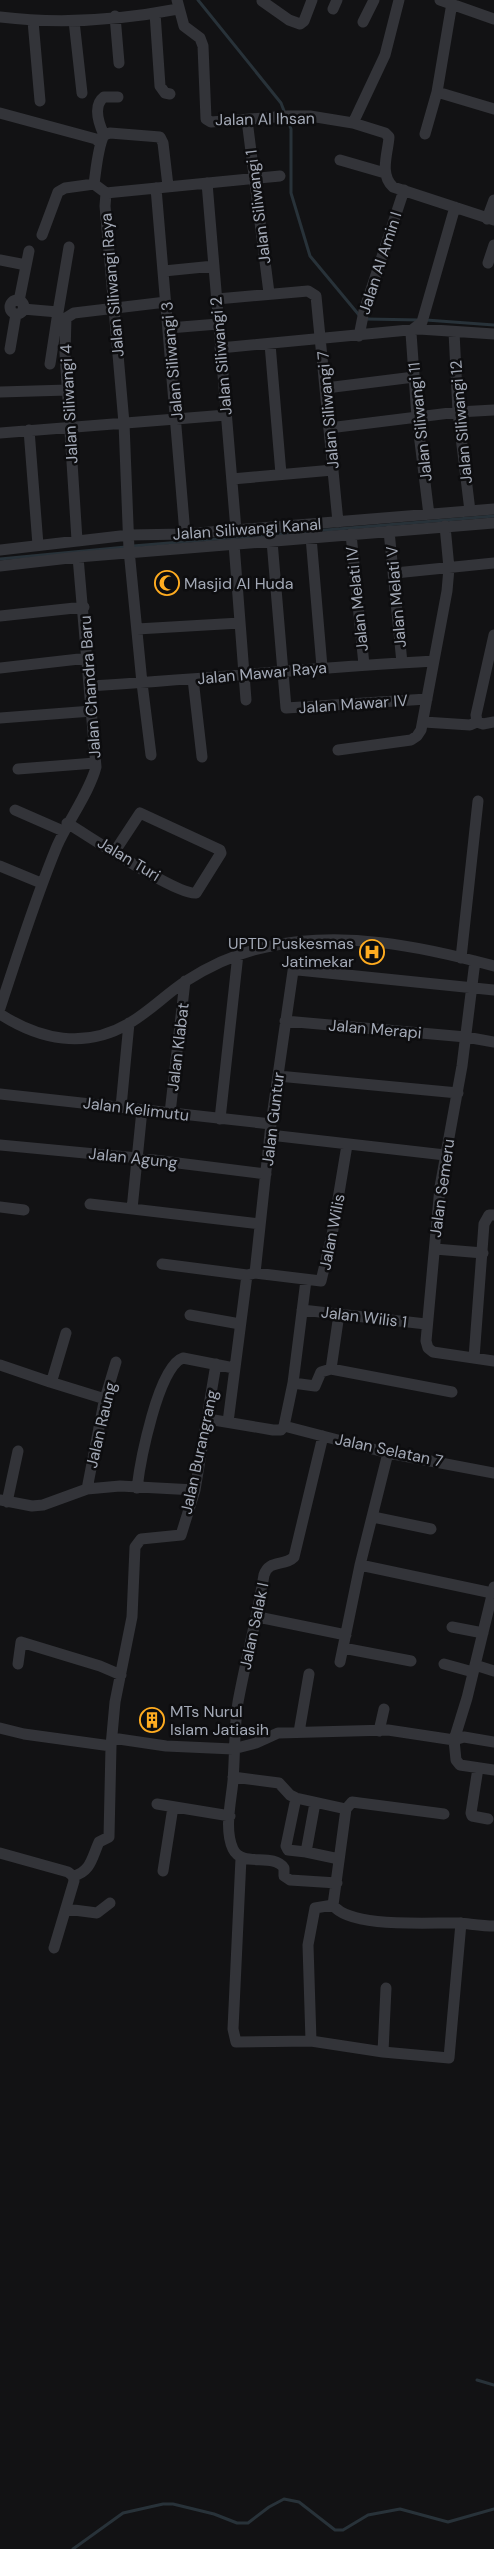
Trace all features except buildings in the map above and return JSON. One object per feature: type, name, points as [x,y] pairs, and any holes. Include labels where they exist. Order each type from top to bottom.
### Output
[{"type":"street","points":[[262,1],[289,20],[300,24],[304,21],[312,0]]},
{"type":"street","points":[[363,22],[374,0]]},
{"type":"street","points":[[354,124],[385,55],[399,0]]},
{"type":"street","points":[[440,0],[494,19]]},
{"type":"street","points":[[426,134],[437,92],[452,3]]},
{"type":"street","points":[[0,16],[33,21],[74,20],[155,13],[177,4]]},
{"type":"street","name":"Jalan Al Ihsan","points":[[177,4],[184,26],[200,38],[203,46],[206,120],[211,122],[276,116],[310,116],[354,124],[388,135],[385,173]]},
{"type":"street","points":[[155,13],[160,86],[165,93],[170,94]]},
{"type":"street","points":[[114,16],[119,63]]},
{"type":"street","points":[[74,20],[82,93]]},
{"type":"street","points":[[33,21],[40,101]]},
{"type":"street","points":[[437,92],[494,109]]},
{"type":"street","points":[[94,184],[102,139],[97,115],[99,102],[104,97],[118,97]]},
{"type":"street","points":[[0,113],[102,139]]},
{"type":"street","name":"Jalan Siliwangi 1","points":[[247,120],[256,178],[268,293]]},
{"type":"street","name":"Jalan Siliwangi 3","points":[[102,139],[160,137],[163,143],[164,271],[186,534]]},
{"type":"street","points":[[340,160],[385,173],[388,183],[491,220],[494,200]]},
{"type":"street","name":"Jalan Siliwangi Raya","points":[[152,756],[142,683],[129,544],[124,423],[105,206],[106,193],[280,176]]},
{"type":"street","name":"Jalan Siliwangi 2","points":[[207,183],[236,530]]},
{"type":"street","points":[[42,236],[58,192],[65,188],[94,184],[106,193]]},
{"type":"street","name":"Jalan Al Amin I","points":[[360,331],[364,311],[404,190]]},
{"type":"street","points":[[412,330],[423,316],[455,207]]},
{"type":"street","points":[[488,263],[494,245]]},
{"type":"street","points":[[50,364],[69,247]]},
{"type":"street","points":[[10,349],[14,307],[29,251]]},
{"type":"street","points":[[0,260],[26,264]]},
{"type":"street","points":[[164,271],[214,266]]},
{"type":"street","name":"Jalan Siliwangi 7","points":[[268,293],[308,291],[314,293],[318,299],[338,522]]},
{"type":"street","points":[[217,299],[268,293]]},
{"type":"street","points":[[114,308],[166,302]]},
{"type":"street","points":[[14,307],[58,312]]},
{"type":"street","name":"Jalan Siliwangi 4","points":[[77,540],[65,352],[66,318],[74,313],[114,308]]},
{"type":"street","points":[[168,328],[218,324]]},
{"type":"street","points":[[220,348],[321,340],[360,331],[412,330],[494,334]]},
{"type":"street","name":"Jalan Siliwangi 11","points":[[412,330],[417,417],[429,514]]},
{"type":"street","name":"Jalan Siliwangi 12","points":[[454,332],[458,412],[470,512]]},
{"type":"street","points":[[270,344],[281,474]]},
{"type":"street","points":[[326,388],[414,377]]},
{"type":"street","points":[[0,392],[68,390]]},
{"type":"street","points":[[329,428],[458,412],[494,410]]},
{"type":"street","points":[[0,433],[226,415]]},
{"type":"street","points":[[30,430],[38,545]]},
{"type":"street","points":[[232,479],[333,470]]},
{"type":"street","name":"Jalan Siliwangi Kanal","points":[[0,550],[77,540],[129,544],[186,534],[470,512],[494,508]]},
{"type":"street","points":[[0,566],[78,557],[129,544],[234,544],[494,522]]},
{"type":"street","points":[[338,750],[411,740],[418,736],[424,722],[449,568],[445,526]]},
{"type":"street","name":"Jalan Melati V","points":[[390,531],[402,663]]},
{"type":"street","name":"Jalan Melati IV","points":[[350,534],[364,665]]},
{"type":"street","points":[[311,537],[322,667]]},
{"type":"street","name":"Jalan Mawar IV","points":[[272,541],[284,704],[289,709],[427,698]]},
{"type":"street","points":[[234,544],[246,700]]},
{"type":"street","name":"Jalan Chandra Baru","points":[[0,1008],[42,883],[65,827],[92,781],[96,763],[84,607],[78,557]]},
{"type":"street","points":[[395,573],[494,563]]},
{"type":"street","points":[[0,616],[84,607]]},
{"type":"street","points":[[137,629],[240,623]]},
{"type":"street","points":[[477,722],[476,714],[489,683],[494,640]]},
{"type":"street","points":[[0,668],[88,658]]},
{"type":"street","name":"Jalan Mawar Raya","points":[[90,686],[193,680],[322,667],[434,661]]},
{"type":"street","points":[[193,680],[202,757]]},
{"type":"street","points":[[0,718],[92,711]]},
{"type":"street","points":[[424,722],[470,725],[477,722],[483,724],[494,722]]},
{"type":"street","points":[[18,769],[96,763]]},
{"type":"street","points":[[461,958],[478,801]]},
{"type":"street","name":"Jalan Turi","points":[[15,810],[65,827],[115,851],[156,876],[192,893],[196,893],[219,858],[220,850],[140,813],[115,851]]},
{"type":"street","points":[[0,866],[42,883]]},
{"type":"street","points":[[0,1014],[42,1035],[63,1040],[94,1037],[129,1023],[186,981],[238,954],[290,943],[342,940],[399,945],[494,966]]},
{"type":"street","points":[[220,1119],[238,954]]},
{"type":"street","name":"Jalan Semeru","points":[[475,961],[458,1093],[444,1155],[426,1324],[426,1341],[428,1348],[433,1352],[494,1361]]},
{"type":"street","name":"Jalan Guntur","points":[[228,1422],[240,1324],[260,1224],[293,971],[472,988]]},
{"type":"street","name":"Jalan Klabat","points":[[170,1113],[186,981]]},
{"type":"street","points":[[472,988],[494,990]]},
{"type":"street","name":"Jalan Merapi","points":[[285,1021],[466,1037],[494,1042]]},
{"type":"street","points":[[121,1106],[129,1023]]},
{"type":"street","points":[[278,1076],[458,1093]]},
{"type":"street","name":"Jalan Kelimutu","points":[[0,1094],[121,1106],[220,1119],[347,1145],[444,1155]]},
{"type":"street","points":[[132,1209],[142,1110]]},
{"type":"street","name":"Jalan Agung","points":[[0,1145],[138,1158],[266,1174]]},
{"type":"street","name":"Jalan Wilis","points":[[162,1264],[321,1281],[324,1276],[347,1145]]},
{"type":"street","points":[[90,1204],[260,1224]]},
{"type":"street","points":[[0,1207],[24,1210]]},
{"type":"street","points":[[474,1358],[486,1218],[489,1215],[494,1215]]},
{"type":"street","points":[[435,1249],[483,1253]]},
{"type":"street","points":[[284,1426],[292,1383],[306,1280]]},
{"type":"street","name":"Jalan Wilis 1","points":[[302,1310],[426,1324]]},
{"type":"street","points":[[331,1369],[339,1314]]},
{"type":"street","points":[[190,1316],[240,1324]]},
{"type":"street","points":[[50,1382],[66,1333]]},
{"type":"street","points":[[137,1488],[156,1402],[164,1380],[178,1360],[183,1358],[234,1368]]},
{"type":"street","name":"Jalan Raung","points":[[87,1490],[105,1399],[116,1362]]},
{"type":"street","name":"Jalan Burangrang","points":[[73,1876],[82,1874],[88,1868],[99,1842],[109,1837],[111,1742],[132,1617],[134,1546],[137,1542],[148,1537],[181,1535],[195,1490],[216,1364]]},
{"type":"street","points":[[0,1365],[105,1399]]},
{"type":"street","points":[[292,1383],[315,1386],[321,1372],[331,1369],[452,1392]]},
{"type":"street","name":"Jalan Selatan 7","points":[[208,1419],[278,1430],[284,1426],[388,1453],[494,1473]]},
{"type":"street","name":"Jalan Salak I","points":[[242,1858],[234,1850],[231,1842],[230,1816],[233,1749],[238,1703],[258,1617],[266,1569],[276,1563],[290,1560],[294,1557],[323,1436]]},
{"type":"street","points":[[18,1451],[4,1501],[43,1505],[87,1490],[120,1486],[195,1490]]},
{"type":"street","points":[[340,1662],[360,1565],[388,1453]]},
{"type":"street","points":[[373,1517],[431,1529]]},
{"type":"street","points":[[360,1565],[493,1590],[454,1740],[458,1764],[494,1770]]},
{"type":"street","points":[[258,1617],[346,1635]]},
{"type":"street","points":[[452,1627],[483,1634]]},
{"type":"street","points":[[18,1664],[21,1642],[100,1666],[121,1675]]},
{"type":"street","points":[[343,1648],[411,1661]]},
{"type":"street","points":[[444,1664],[494,1671]]},
{"type":"street","points":[[299,1732],[309,1674]]},
{"type":"street","points":[[379,1731],[384,1709]]},
{"type":"street","points":[[0,1728],[24,1734],[111,1742],[233,1749],[256,1743],[278,1733],[299,1732],[379,1731],[454,1740],[464,1737],[494,1742]]},
{"type":"street","points":[[478,1768],[471,1814],[472,1816],[488,1819]]},
{"type":"street","points":[[233,1777],[279,1783],[290,1795],[296,1798],[346,1810]]},
{"type":"street","points":[[296,1798],[286,1846],[288,1850],[339,1859]]},
{"type":"street","points":[[333,1905],[346,1810],[352,1802],[444,1814]]},
{"type":"street","points":[[306,1852],[315,1803]]},
{"type":"street","points":[[157,1804],[230,1816]]},
{"type":"street","points":[[163,1871],[173,1807]]},
{"type":"street","points":[[0,1853],[68,1872],[73,1876],[74,1881],[54,1948]]},
{"type":"street","points":[[337,1883],[290,1880],[284,1876],[284,1868],[277,1862],[242,1858],[234,2041],[239,2043],[311,2041],[383,2052],[443,2059],[449,2058],[461,1923]]},
{"type":"street","points":[[66,1909],[97,1913],[110,1903]]},
{"type":"street","points":[[311,2041],[309,1932],[315,1908],[333,1905],[348,1914],[375,1922],[461,1923],[494,1926]]},
{"type":"street","points":[[383,2052],[386,1988]]},
{"type":"waterway","points":[[198,0],[281,103],[291,129],[291,193],[310,256],[359,315]]},
{"type":"waterway","points":[[366,319],[420,320]]},
{"type":"waterway","points":[[426,320],[494,325]]},
{"type":"waterway","points":[[133,546],[494,516]]},
{"type":"waterway","points":[[0,559],[126,547]]},
{"type":"waterway","points":[[477,2380],[494,2385]]},
{"type":"waterway","points":[[73,2549],[123,2513],[163,2504],[173,2504],[214,2514],[237,2523],[248,2523],[269,2507],[284,2499],[299,2502],[335,2530],[343,2530],[368,2515],[400,2509],[448,2522],[494,2509]]},
{"type":"place","name":"Masjid Al Huda","points":[[167,583]]},
{"type":"place","name":"UPTD Puskesmas Jatimekar","points":[[372,952]]},
{"type":"place","name":"MTs Nurul Islam Jatiasih","points":[[152,1720]]}]
